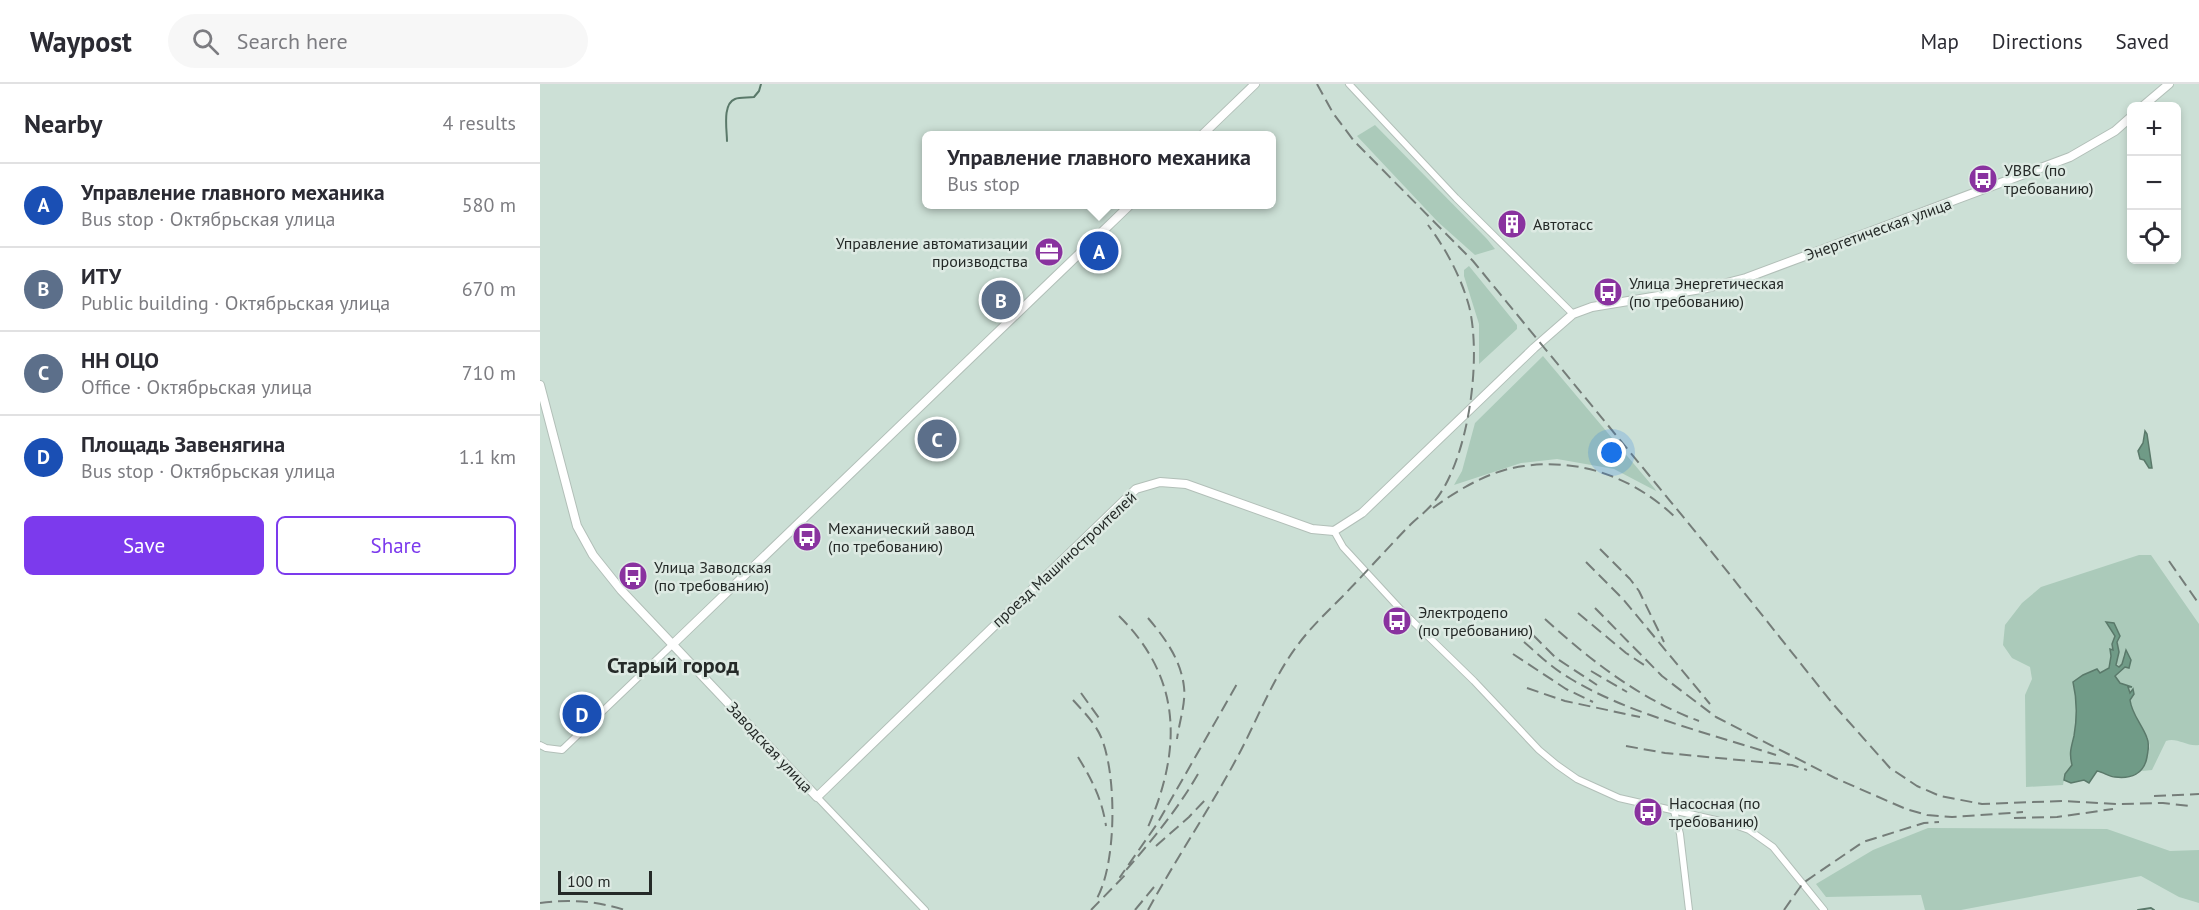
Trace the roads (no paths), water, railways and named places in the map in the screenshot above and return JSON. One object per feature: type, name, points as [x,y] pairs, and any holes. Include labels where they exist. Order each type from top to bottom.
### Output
[{"type":"street","points":[[1206,131],[1255,84]]},
{"type":"street","points":[[1349,84],[1479,222],[1573,314],[1534,348],[1362,513],[1335,531],[1343,547],[1402,612],[1474,681],[1539,750],[1557,765],[1598,790],[1620,798],[1729,823],[1749,830],[1773,847],[1824,910]]},
{"type":"street","points":[[2148,102],[2169,84]]},
{"type":"street","name":"Энергетическая улица","points":[[1573,314],[1592,307],[1707,288],[1746,278],[2070,157],[2108,135],[2127,120]]},
{"type":"street","points":[[540,745],[562,750],[1126,209]]},
{"type":"street","name":"Заводская улица","points":[[540,386],[577,526],[602,568],[925,910]]},
{"type":"street","name":"проезд Машиностроителей","points":[[817,798],[1136,489],[1160,482],[1186,484],[1312,529],[1335,531]]},
{"type":"street","points":[[1674,811],[1680,834],[1689,910]]},
{"type":"waterway","points":[[727,141],[728,106],[735,99],[754,97],[761,84]]},
{"type":"waterway","points":[[2138,910],[2151,908],[2154,910]]},
{"type":"railway","points":[[1317,84],[1333,113],[1354,141],[1473,261],[1703,541],[1833,704],[1890,768],[1917,786],[1940,796],[1982,804],[2062,801],[2117,804],[2163,803],[2189,806]]},
{"type":"railway","points":[[1148,910],[1228,774],[1288,658],[1313,626],[1431,505],[1446,484],[1456,461],[1470,408],[1473,380],[1473,328],[1466,295],[1457,274],[1428,225]]},
{"type":"railway","points":[[1433,508],[1465,487],[1488,476],[1512,468],[1545,464],[1586,468],[1606,474],[1642,491],[1675,517]]},
{"type":"railway","points":[[1600,549],[1639,591],[1664,642]]},
{"type":"railway","points":[[2169,561],[2199,604]]},
{"type":"railway","points":[[1586,562],[1623,599],[1710,704]]},
{"type":"railway","points":[[1595,608],[1662,676],[1716,717],[1835,778],[1906,809],[1927,815],[1952,817],[2023,812]]},
{"type":"railway","points":[[1578,613],[1644,665]]},
{"type":"railway","points":[[1119,616],[1140,640],[1155,664],[1165,689],[1170,716],[1167,770],[1148,827]]},
{"type":"railway","points":[[1148,618],[1171,650],[1180,668],[1184,700],[1177,739]]},
{"type":"railway","points":[[1545,619],[1617,678],[1657,702],[1699,721]]},
{"type":"railway","points":[[1533,635],[1556,658],[1597,685]]},
{"type":"railway","points":[[1524,642],[1564,675],[1618,703],[1776,755]]},
{"type":"railway","points":[[1513,654],[1566,689],[1593,702]]},
{"type":"railway","points":[[1591,671],[1627,692]]},
{"type":"railway","points":[[1198,774],[1162,827],[1120,877],[1157,824],[1237,684]]},
{"type":"railway","points":[[1527,688],[1565,701],[1640,717]]},
{"type":"railway","points":[[1081,693],[1099,718]]},
{"type":"railway","points":[[1073,700],[1101,737],[1110,773],[1111,843],[1108,865],[1096,900]]},
{"type":"railway","points":[[1626,746],[1665,753],[1792,765],[1807,770]]},
{"type":"railway","points":[[1078,757],[1096,790],[1106,826]]},
{"type":"railway","points":[[2154,796],[2199,794]]},
{"type":"railway","points":[[1156,846],[1206,799]]},
{"type":"railway","points":[[2014,818],[2057,817],[2113,809]]},
{"type":"railway","points":[[1784,910],[1803,883],[1863,842],[1924,823],[1939,822]]},
{"type":"railway","points":[[1091,910],[1127,873]]},
{"type":"railway","points":[[1135,910],[1154,887]]},
{"type":"railway","points":[[540,903],[583,902],[625,910]]},
{"type":"place","name":"УВВС (по требованию)","points":[[1983,179]]},
{"type":"place","name":"Автотасс","points":[[1512,224]]},
{"type":"place","name":"Управление главного механика","points":[[1099,251]]},
{"type":"place","name":"Управление автоматизации производства","points":[[1049,252]]},
{"type":"place","name":"Улица Энергетическая (по требованию)","points":[[1608,292]]},
{"type":"place","name":"ИТУ","points":[[1001,300]]},
{"type":"place","name":"НН ОЦО","points":[[937,439]]},
{"type":"place","name":"Механический завод (по требованию)","points":[[807,537]]},
{"type":"place","name":"Улица Заводская (по требованию)","points":[[633,576]]},
{"type":"place","name":"Электродепо (по требованию)","points":[[1397,621]]},
{"type":"place","name":"Площадь Завенягина","points":[[582,714]]},
{"type":"place","name":"Насосная (по требованию)","points":[[1648,812]]},
{"type":"district","name":"Старый город","points":[[673,665]]}]
